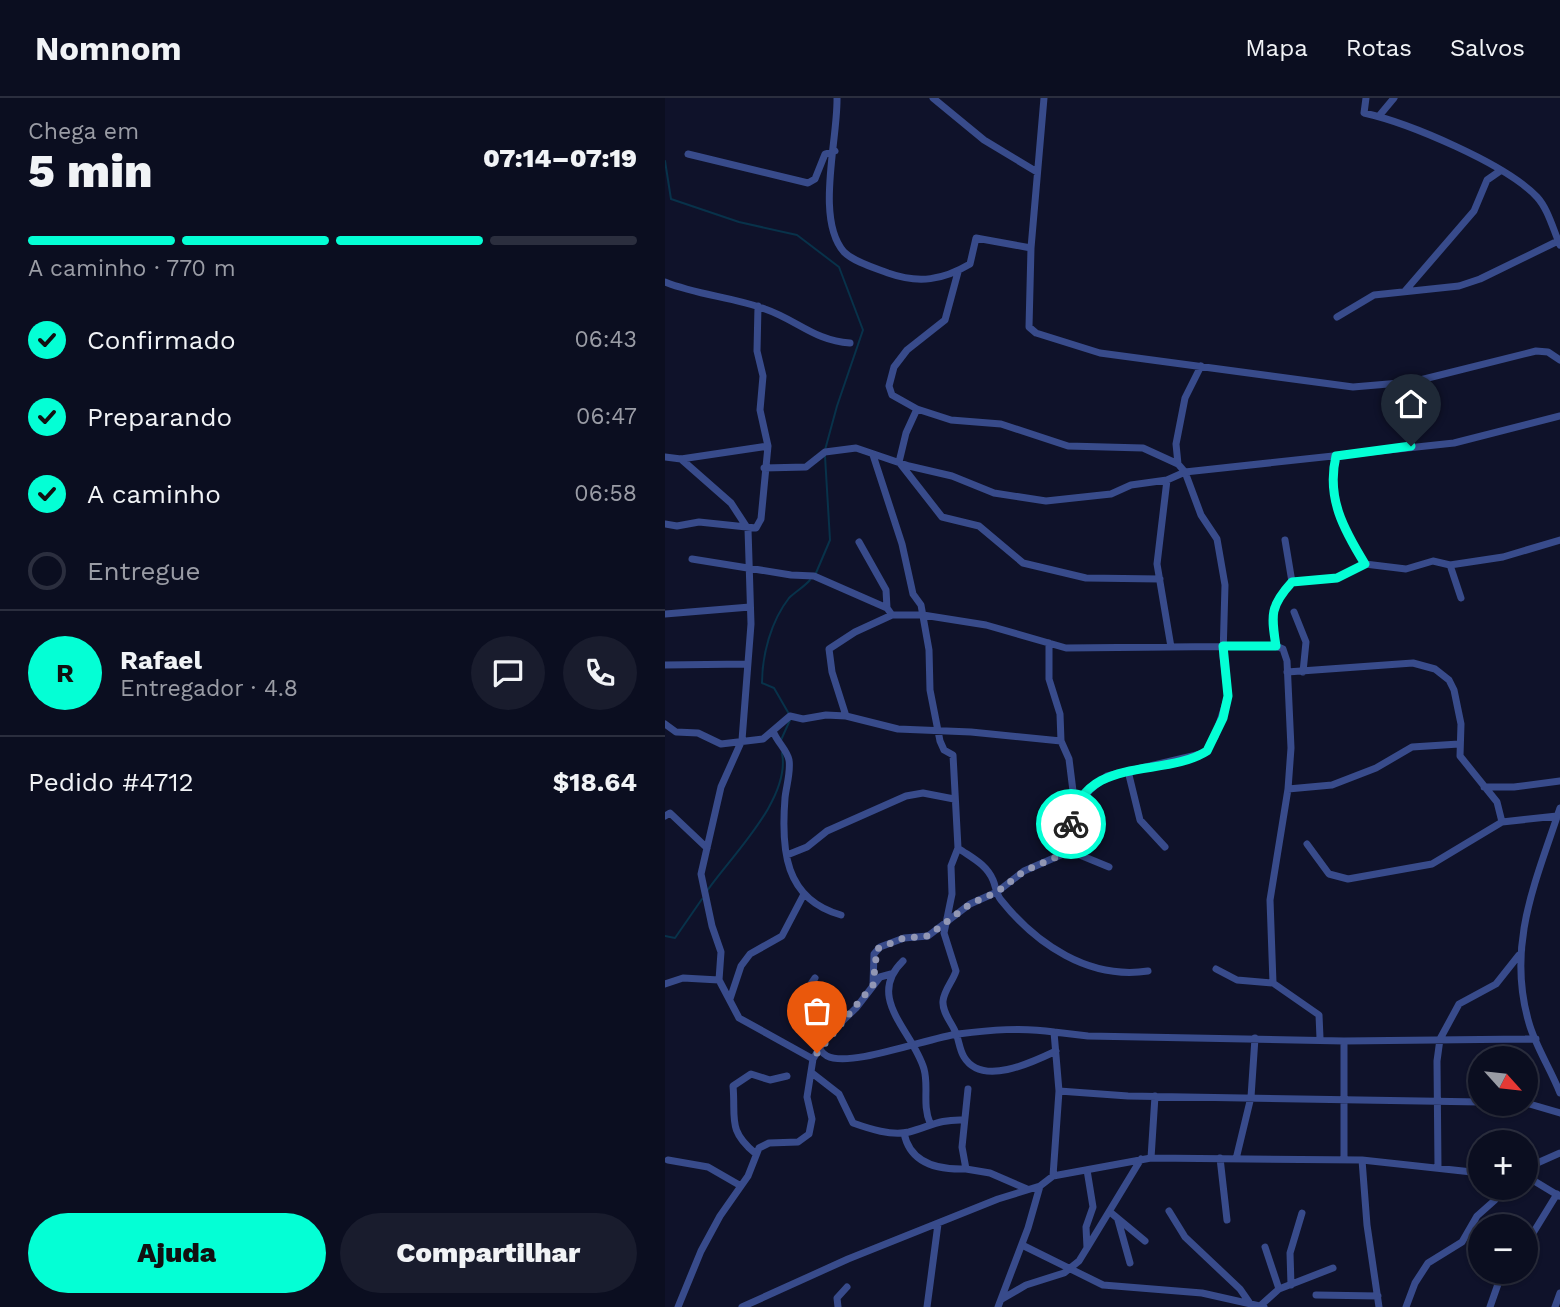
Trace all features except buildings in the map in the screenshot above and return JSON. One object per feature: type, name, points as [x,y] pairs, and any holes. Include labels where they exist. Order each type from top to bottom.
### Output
[{"type":"street","points":[[837,98],[831,219],[846,254],[892,275],[926,281],[958,272],[970,264],[976,238],[1031,248]]},
{"type":"street","points":[[933,98],[983,140],[1037,173]]},
{"type":"street","points":[[1044,98],[1031,248],[1032,331],[1100,353],[1371,387],[1429,379],[1536,351],[1548,352],[1560,360]]},
{"type":"street","points":[[1337,317],[1374,295],[1459,286],[1480,279],[1559,243],[1538,198],[1500,171],[1453,145],[1379,116],[1364,113],[1366,98]]},
{"type":"street","points":[[1379,116],[1394,98]]},
{"type":"street","points":[[688,153],[808,183],[815,179],[825,154],[835,151]]},
{"type":"street","points":[[1405,291],[1474,211],[1484,185],[1500,171]]},
{"type":"street","points":[[958,272],[945,320],[907,350],[889,377],[892,395],[917,409],[951,421],[1001,424],[1068,446],[1143,448],[1178,464],[1185,471],[1201,515],[1212,529],[1220,553],[1226,601],[1223,646],[1228,696],[1223,718],[1207,751],[1182,760],[1102,779],[1074,811]]},
{"type":"street","points":[[665,282],[758,306],[793,320],[822,339],[850,343]]},
{"type":"street","points":[[665,524],[677,526],[699,522],[748,529],[757,528],[761,519],[768,446],[760,410],[763,376],[757,351],[758,306]]},
{"type":"street","points":[[1178,464],[1176,444],[1185,398],[1201,366]]},
{"type":"street","points":[[899,462],[906,433],[917,409]]},
{"type":"street","points":[[764,468],[806,467],[825,452],[852,448],[951,476],[994,493],[1046,500],[1111,494],[1132,485],[1167,480],[1185,471],[1454,443],[1560,416]]},
{"type":"street","points":[[665,457],[681,459],[768,446]]},
{"type":"street","points":[[873,455],[902,544],[913,594],[919,601],[923,615],[930,690],[942,747],[953,755],[956,763],[954,799],[958,848],[951,866],[952,894],[945,940],[956,971],[943,1001],[964,1059],[974,1067],[1020,1067],[1056,1051]]},
{"type":"street","points":[[1336,456],[1333,481],[1335,505],[1365,564]]},
{"type":"street","points":[[681,459],[731,503],[748,529],[750,607],[742,740],[721,787],[701,874],[712,926],[721,952],[719,980],[739,1018],[749,1026],[813,1059]]},
{"type":"street","points":[[899,462],[942,517],[979,526],[1023,562],[1086,579],[1160,579]]},
{"type":"street","points":[[1167,480],[1157,565],[1171,647]]},
{"type":"street","points":[[1285,540],[1292,582]]},
{"type":"street","points":[[1276,646],[1272,612],[1279,596],[1292,582],[1337,578],[1365,564],[1406,569],[1433,561],[1450,565],[1503,557],[1560,540]]},
{"type":"street","points":[[859,542],[886,590],[889,612]]},
{"type":"street","points":[[692,559],[814,576],[889,612],[986,625],[1066,648],[1276,646],[1285,653],[1291,748],[1288,789],[1270,900],[1273,983]]},
{"type":"street","points":[[1450,565],[1461,598]]},
{"type":"street","points":[[665,614],[750,607]]},
{"type":"street","points":[[846,716],[832,672],[829,649],[889,612]]},
{"type":"street","points":[[1294,612],[1306,642],[1303,672]]},
{"type":"street","points":[[1049,643],[1049,679],[1060,714],[1061,741],[1069,760],[1074,811],[1070,851]]},
{"type":"street","points":[[1287,672],[1413,663],[1435,669],[1449,680],[1454,690],[1461,724],[1459,744],[1463,763],[1497,802],[1502,822]]},
{"type":"street","points":[[665,665],[747,664]]},
{"type":"street","points":[[665,724],[676,732],[698,733],[722,744],[763,738],[790,716],[803,719],[846,716],[893,729],[939,733],[971,732],[1061,741]]},
{"type":"street","points":[[773,732],[789,761],[784,812],[787,855],[794,880],[804,894],[841,915]]},
{"type":"street","points":[[1288,789],[1332,785],[1375,768],[1412,747],[1459,744]]},
{"type":"street","points":[[1128,771],[1140,820],[1165,846]]},
{"type":"street","points":[[1484,787],[1514,788],[1560,781]]},
{"type":"street","points":[[787,855],[807,847],[827,831],[906,796],[923,793],[954,799]]},
{"type":"street","points":[[665,802],[668,814],[708,848]]},
{"type":"street","points":[[1560,808],[1524,919],[1519,955],[1525,1007],[1560,1093]]},
{"type":"street","points":[[1307,844],[1329,874],[1348,879],[1432,863],[1502,822],[1557,816]]},
{"type":"street","points":[[958,848],[983,865],[997,892],[1021,922],[1046,943],[1083,964],[1100,970],[1149,971]]},
{"type":"street","points":[[873,985],[877,949],[904,938],[928,936],[970,904],[997,892],[1024,871],[1070,851],[1109,867]]},
{"type":"street","points":[[730,1000],[741,966],[750,954],[782,936],[804,894]]},
{"type":"street","points":[[1438,1168],[1437,1061],[1440,1038],[1459,1004],[1496,984],[1519,955]]},
{"type":"street","points":[[678,1307],[701,1251],[748,1176],[755,1153],[764,1144],[798,1142],[809,1134],[812,1119],[807,1097],[813,1059],[819,1048],[880,977],[891,974],[903,961]]},
{"type":"street","points":[[1216,969],[1237,980],[1273,983],[1318,1012],[1320,1038]]},
{"type":"street","points":[[891,974],[890,1003],[924,1071],[924,1104],[930,1123]]},
{"type":"street","points":[[665,984],[683,978],[719,980]]},
{"type":"street","points":[[815,978],[806,996],[810,1028],[819,1048],[828,1056],[851,1059],[957,1034],[1017,1029],[1088,1036],[1320,1038],[1344,1041],[1536,1039]]},
{"type":"street","points":[[1053,1176],[1059,1091],[1054,1032]]},
{"type":"street","points":[[1236,1159],[1251,1097],[1255,1038]]},
{"type":"street","points":[[1344,1041],[1344,1160]]},
{"type":"street","points":[[812,1073],[839,1094],[853,1123],[904,1133],[930,1123],[964,1120]]},
{"type":"street","points":[[755,1153],[739,1139],[735,1129],[733,1086],[751,1074],[775,1080],[787,1076]]},
{"type":"street","points":[[966,1169],[962,1157],[968,1089]]},
{"type":"street","points":[[1059,1091],[1155,1096],[1468,1101]]},
{"type":"street","points":[[1151,1158],[1155,1096]]},
{"type":"street","points":[[1538,1107],[1560,1114]]},
{"type":"street","points":[[904,1133],[908,1147],[932,1167],[990,1173],[1028,1189]]},
{"type":"street","points":[[1538,1163],[1560,1153]]},
{"type":"street","points":[[1220,1158],[1227,1220]]},
{"type":"street","points":[[1002,1298],[1027,1285],[1073,1268],[1141,1159]]},
{"type":"street","points":[[742,1307],[848,1259],[1040,1186],[1053,1176],[1141,1159],[1362,1160],[1468,1171]]},
{"type":"street","points":[[667,1160],[708,1167],[741,1186]]},
{"type":"street","points":[[1362,1160],[1367,1225],[1379,1307]]},
{"type":"street","points":[[1087,1170],[1093,1197],[1086,1227],[1087,1248]]},
{"type":"street","points":[[1538,1183],[1558,1195],[1538,1226]]},
{"type":"street","points":[[998,1307],[1008,1275],[1022,1245],[1040,1186]]},
{"type":"street","points":[[1406,1307],[1415,1283],[1428,1263],[1462,1242],[1477,1216],[1495,1200]]},
{"type":"street","points":[[1169,1211],[1185,1237],[1240,1289],[1248,1302]]},
{"type":"street","points":[[1110,1212],[1145,1241]]},
{"type":"street","points":[[1291,1285],[1290,1253],[1302,1213]]},
{"type":"street","points":[[1118,1219],[1130,1263]]},
{"type":"street","points":[[927,1307],[938,1224]]},
{"type":"street","points":[[1022,1245],[1103,1285],[1161,1288],[1263,1306],[1279,1289],[1301,1283],[1310,1274],[1333,1268]]},
{"type":"street","points":[[1265,1247],[1279,1289]]},
{"type":"street","points":[[1490,1307],[1498,1284]]},
{"type":"street","points":[[838,1307],[837,1298],[847,1287]]},
{"type":"street","points":[[1555,1307],[1560,1293]]},
{"type":"street","points":[[1316,1295],[1378,1296]]},
{"type":"waterway","points":[[665,161],[671,199],[739,222],[797,235],[839,267],[863,330],[825,450]]},
{"type":"waterway","points":[[816,573],[830,540],[825,456]]},
{"type":"waterway","points":[[789,714],[774,688],[762,683],[764,661],[769,639],[783,607],[789,598],[810,580]]},
{"type":"waterway","points":[[781,740],[790,720]]},
{"type":"waterway","points":[[707,891],[769,807],[778,789],[782,753]]},
{"type":"waterway","points":[[665,936],[675,938],[702,899]]},
{"type":"way so far","points":[[817,1053],[833,1030],[856,1008],[873,985],[873,963],[877,949],[904,938],[923,937],[934,933],[970,904],[997,892],[1024,871],[1070,851],[1071,824]]},
{"type":"route","points":[[1071,824],[1074,811],[1090,790],[1107,776],[1182,760],[1207,751],[1223,718],[1228,696],[1223,646],[1276,646],[1272,612],[1279,596],[1292,582],[1337,578],[1365,564],[1335,505],[1333,481],[1336,456],[1411,446]]}]
